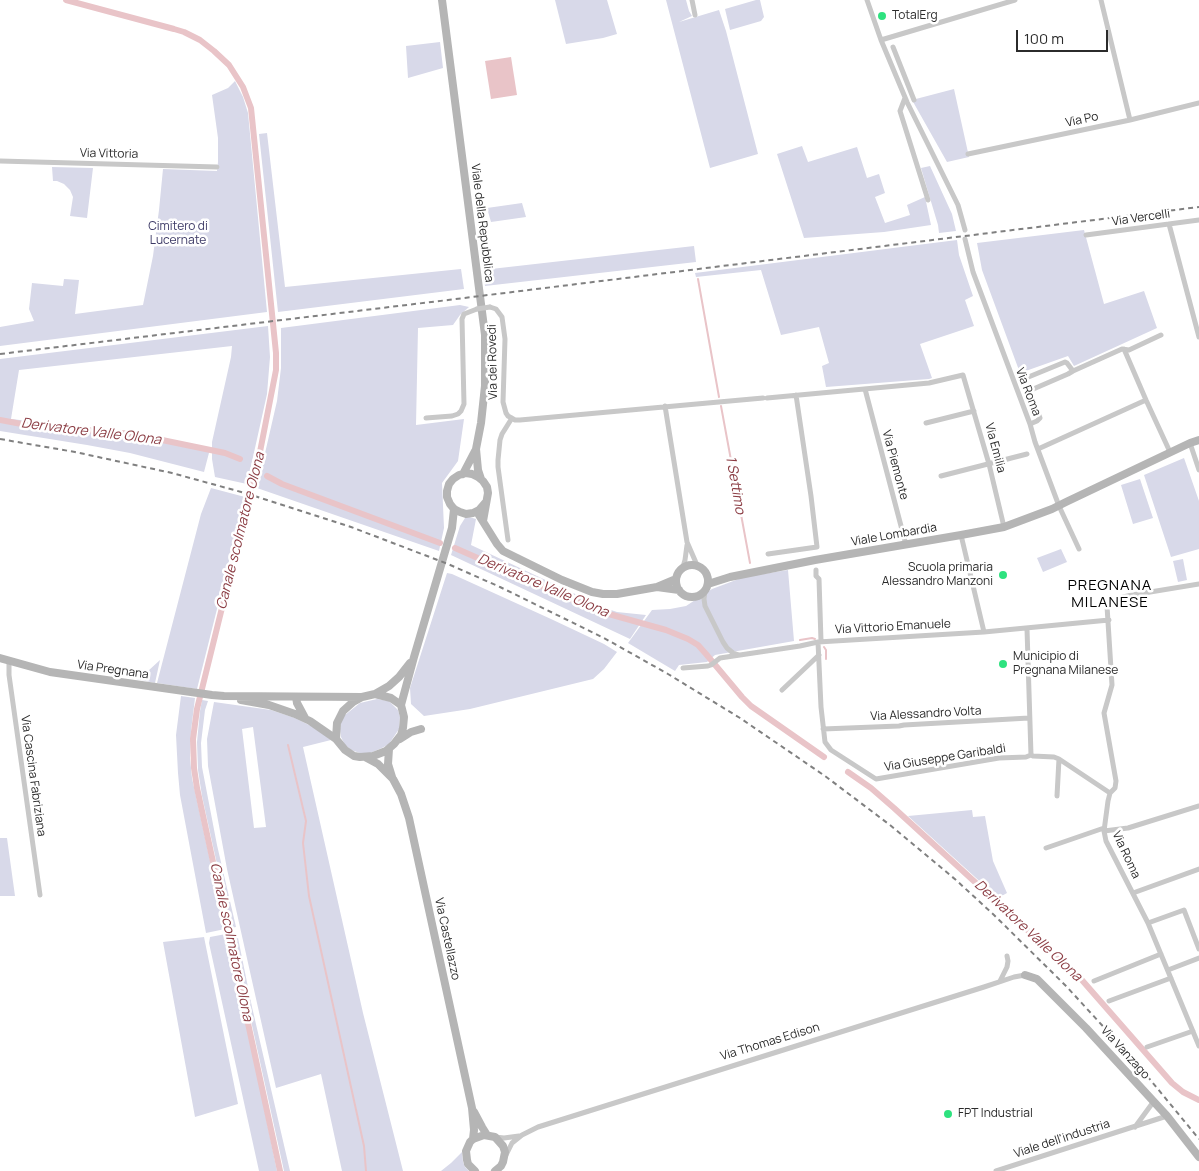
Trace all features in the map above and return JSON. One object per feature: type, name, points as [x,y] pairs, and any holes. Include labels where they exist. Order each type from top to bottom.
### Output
[{"type":"street","name":"Viale della Repubblica","points":[[442,0],[485,335],[485,393],[476,449],[481,479]]},
{"type":"street","points":[[692,0],[696,15]]},
{"type":"street","points":[[867,0],[906,100],[958,205],[964,230]]},
{"type":"street","points":[[881,40],[997,3],[1015,0]]},
{"type":"street","points":[[1101,0],[1130,120]]},
{"type":"street","points":[[893,48],[914,100]]},
{"type":"street","points":[[899,83],[906,79]]},
{"type":"street","points":[[906,100],[900,111],[928,200]]},
{"type":"street","name":"Via Po","points":[[968,154],[1130,120],[1199,103]]},
{"type":"street","name":"Via Vittoria","points":[[0,161],[217,167]]},
{"type":"street","name":"Via Vercelli","points":[[1086,235],[1199,220]]},
{"type":"street","points":[[1169,224],[1199,337]]},
{"type":"street","name":"Via Roma","points":[[965,239],[973,272],[1059,506],[1079,550]]},
{"type":"street","name":"Via dei Rovedi","points":[[426,418],[452,416],[461,411],[464,404],[462,318],[468,312],[490,307],[496,309],[502,317],[505,339],[503,402],[506,413],[512,418]]},
{"type":"street","points":[[1029,392],[1122,349],[1129,350],[1161,335]]},
{"type":"street","points":[[1124,349],[1170,452]]},
{"type":"street","points":[[1030,424],[1040,418],[1025,381],[1026,378],[1065,362],[1073,371]]},
{"type":"street","name":"Via Emilia","points":[[865,390],[929,383],[963,375],[989,464],[1004,527]]},
{"type":"street","points":[[508,540],[498,460],[502,434],[512,418],[520,420],[865,390]]},
{"type":"street","name":"Via Piemonte","points":[[865,390],[906,545]]},
{"type":"street","points":[[768,554],[816,547],[811,496],[796,395]]},
{"type":"street","points":[[1038,449],[1146,400]]},
{"type":"street","points":[[666,406],[687,542],[697,565]]},
{"type":"street","points":[[926,423],[974,411]]},
{"type":"street","name":"Viale Lombardia","points":[[707,588],[730,577],[814,560],[1004,527],[1059,506],[1170,452],[1199,440]]},
{"type":"street","points":[[1190,443],[1199,470]]},
{"type":"street","name":"Viale della Repubblica","points":[[463,474],[476,449]]},
{"type":"street","points":[[941,476],[1027,454]]},
{"type":"street","points":[[483,521],[488,493],[481,479],[472,474],[463,474],[449,484],[447,490],[448,497],[454,509],[466,514],[477,512],[485,503]]},
{"type":"street","points":[[401,705],[452,528],[454,509]]},
{"type":"street","points":[[477,512],[503,551],[592,592],[616,594],[657,587],[676,579]]},
{"type":"street","points":[[452,528],[466,514]]},
{"type":"street","points":[[961,535],[984,632]]},
{"type":"street","points":[[687,542],[685,560],[678,572],[676,585],[688,597],[700,595],[707,588]]},
{"type":"street","points":[[682,567],[689,564],[697,565],[703,568],[707,574],[705,606],[727,648],[733,653],[740,655]]},
{"type":"street","name":"Via Giuseppe Garibaldi","points":[[816,570],[816,576],[819,579],[821,707],[827,746],[876,780],[999,758],[1026,757],[1031,755],[1054,757],[1110,794]]},
{"type":"street","name":"Viale Lombardia","points":[[707,574],[730,577]]},
{"type":"street","name":"Via Roma","points":[[1199,584],[1123,597],[1107,606],[1112,685],[1104,713],[1116,781],[1115,788],[1108,800],[1104,829],[1106,841],[1148,923],[1199,1046]]},
{"type":"street","points":[[657,587],[679,590]]},
{"type":"street","name":"Via Vittorio Emanuele","points":[[683,668],[711,665],[720,658],[820,642],[984,632],[1109,620]]},
{"type":"street","points":[[1027,628],[1031,755]]},
{"type":"street","points":[[782,690],[819,655]]},
{"type":"street","points":[[414,657],[406,669],[389,686],[375,694],[362,697],[348,707],[340,716],[336,730],[336,739],[340,746],[349,753],[354,756],[365,757],[373,756],[392,746],[404,736],[421,729]]},
{"type":"street","name":"Via Pregnana","points":[[0,658],[57,673],[224,696],[281,709],[306,719],[336,739]]},
{"type":"street","name":"Via Cascina Fabriziana","points":[[9,661],[9,676],[40,895]]},
{"type":"street","points":[[375,694],[391,698],[401,705],[403,710],[404,722],[401,735],[392,746]]},
{"type":"street","name":"Via Pregnana","points":[[224,696],[362,697]]},
{"type":"street","points":[[296,697],[306,719]]},
{"type":"street","name":"Via Alessandro Volta","points":[[823,729],[1029,718]]},
{"type":"street","name":"Via Castellazzo","points":[[392,746],[388,764],[392,779]]},
{"type":"street","name":"Via Castellazzo","points":[[365,757],[378,764],[392,779],[401,794],[409,818],[472,1108]]},
{"type":"street","points":[[1057,796],[1058,759]]},
{"type":"street","points":[[1046,848],[1104,829],[1128,828],[1199,806]]},
{"type":"street","points":[[1133,893],[1199,869]]},
{"type":"street","points":[[1148,923],[1184,910],[1199,948]]},
{"type":"street","points":[[1094,981],[1161,954]]},
{"type":"street","points":[[1000,982],[1007,967],[1007,956]]},
{"type":"street","points":[[1168,970],[1199,958]]},
{"type":"street","name":"Via Thomas Edison","points":[[504,1158],[512,1143],[522,1135],[538,1127],[1025,975]]},
{"type":"street","name":"Via Vanzago","points":[[1025,975],[1037,979],[1086,1028],[1154,1101],[1199,1157]]},
{"type":"street","points":[[1109,1002],[1171,978]]},
{"type":"street","points":[[1147,1047],[1193,1031]]},
{"type":"street","points":[[1135,1127],[1154,1101]]},
{"type":"street","points":[[472,1108],[482,1127],[503,1146],[504,1158],[501,1166],[495,1171]]},
{"type":"street","points":[[472,1108],[473,1139],[468,1146],[466,1155],[468,1164],[475,1171]]},
{"type":"street","name":"Viale dell'industria","points":[[996,1171],[1167,1116]]},
{"type":"street","name":"Via Thomas Edison","points":[[491,1136],[512,1137],[522,1135]]},
{"type":"street","points":[[473,1139],[480,1136],[491,1136]]},
{"type":"green space","points":[[555,0],[607,0],[617,34],[566,44]]},
{"type":"green space","points":[[666,0],[686,0],[692,16],[679,22],[719,10],[758,154],[710,168]]},
{"type":"green space","points":[[760,0],[764,17],[761,21],[730,30],[725,9]]},
{"type":"green space","points":[[440,42],[443,68],[408,78],[406,46]]},
{"type":"green space","name":"Cimitero di Lucernate","points":[[235,81],[248,113],[267,312],[0,346],[0,327],[34,321],[29,309],[32,283],[63,286],[64,279],[79,280],[75,314],[143,305],[153,256],[163,169],[217,171],[218,138],[212,95],[228,88]]},
{"type":"green space","points":[[954,89],[969,157],[947,162],[912,100]]},
{"type":"green space","points":[[267,133],[285,287],[461,269],[464,289],[278,312],[259,134]]},
{"type":"green space","points":[[802,146],[808,162],[857,147],[867,178],[879,174],[885,193],[875,197],[885,223],[910,215],[907,205],[925,197],[931,225],[884,232],[804,238],[777,154]]},
{"type":"green space","points":[[930,166],[952,214],[956,231],[939,233],[921,168]]},
{"type":"green space","points":[[52,167],[93,168],[87,218],[70,216],[73,197],[70,190],[64,184],[53,181]]},
{"type":"green space","points":[[522,203],[526,217],[491,222],[487,208]]},
{"type":"green space","points":[[476,204],[482,207],[481,214],[491,269],[694,246],[696,262],[485,286]]},
{"type":"green space","points":[[1084,230],[1104,304],[1144,291],[1157,328],[1074,366],[1068,356],[1020,373],[982,270],[977,243]]},
{"type":"green space","points":[[957,240],[959,255],[973,296],[965,300],[974,326],[920,344],[932,378],[929,379],[826,387],[822,366],[829,363],[819,327],[781,335],[761,270],[696,277],[695,273]]},
{"type":"green space","points":[[460,305],[469,307],[453,325],[418,328],[416,425],[464,419],[458,461],[442,483],[444,528],[439,551],[257,488],[277,401],[281,368],[281,328]]},
{"type":"green space","points":[[268,326],[270,357],[267,394],[247,484],[215,477],[212,459],[212,442],[232,346],[19,370],[11,419],[155,436],[210,449],[204,472],[130,453],[0,431],[0,359]]},
{"type":"green space","points":[[1184,458],[1199,501],[1199,549],[1171,557],[1144,475]]},
{"type":"green space","points":[[1140,479],[1153,518],[1133,524],[1121,485]]},
{"type":"green space","points":[[211,488],[245,497],[197,689],[157,683],[201,514]]},
{"type":"green space","points":[[465,518],[476,519],[471,545],[605,608],[617,612],[646,615],[630,639],[451,555],[460,526]]},
{"type":"green space","points":[[1061,549],[1067,562],[1043,572],[1037,558]]},
{"type":"green space","points":[[1183,559],[1187,580],[1178,582],[1173,561]]},
{"type":"green space","points":[[788,570],[794,641],[715,655],[707,662],[679,665],[675,671],[628,643],[652,610],[686,606],[712,589],[744,577]]},
{"type":"green space","points":[[447,573],[551,619],[617,652],[604,669],[593,679],[470,709],[424,716],[411,704],[410,688]]},
{"type":"green space","points":[[160,660],[155,683],[127,677],[135,677],[148,671]]},
{"type":"green space","points":[[181,696],[195,698],[191,731],[190,758],[192,778],[225,929],[206,933],[180,795],[176,735]]},
{"type":"green space","points":[[377,699],[389,701],[398,710],[400,717],[399,729],[389,744],[382,748],[370,753],[360,753],[351,750],[345,745],[341,737],[341,721],[345,715],[360,703]]},
{"type":"green space","points":[[202,700],[208,701],[201,743],[202,767],[217,845],[236,927],[231,928],[198,770],[197,742]]},
{"type":"green space","points":[[214,702],[271,710],[295,718],[315,728],[331,740],[303,747],[363,1013],[403,1171],[342,1171],[321,1074],[276,1088],[227,869],[208,766],[207,739]],"holes":[[[253,727],[266,827],[254,828],[242,729]]]},
{"type":"green space","points":[[972,810],[973,817],[985,816],[993,861],[1007,893],[998,898],[908,816]]},
{"type":"green space","points":[[0,838],[7,838],[15,896],[0,896]]},
{"type":"green space","points":[[237,933],[290,1171],[284,1171],[231,934]]},
{"type":"green space","points":[[226,934],[277,1171],[259,1171],[209,943],[210,937]]},
{"type":"green space","points":[[204,937],[238,1104],[195,1117],[163,942]]},
{"type":"green space","points":[[462,1152],[463,1162],[469,1171],[441,1171],[451,1163]]},
{"type":"shaded area","points":[[511,57],[517,95],[491,99],[485,61]]},
{"type":"waterway","name":"Canale scolmatore Olona","points":[[66,0],[174,29],[200,40],[229,65],[243,87],[251,108],[276,353],[276,370],[258,462],[197,709],[193,739],[197,788],[280,1171]]},
{"type":"waterway","name":"1 Settimo","points":[[698,279],[719,397]]},
{"type":"waterway","name":"1 Settimo","points":[[721,406],[750,563]]},
{"type":"waterway","name":"Derivatore Valle Olona","points":[[0,420],[27,425],[133,434],[225,453],[240,459]]},
{"type":"waterway","name":"Derivatore Valle Olona","points":[[267,476],[282,484],[440,543]]},
{"type":"waterway","name":"Derivatore Valle Olona","points":[[455,548],[598,611],[666,630],[688,639],[698,645],[751,706],[824,757]]},
{"type":"waterway","name":"1 Settimo","points":[[800,640],[815,639]]},
{"type":"waterway","name":"1 Settimo","points":[[824,647],[826,659]]},
{"type":"waterway","points":[[288,745],[306,821],[303,843],[309,896],[364,1146],[366,1171]]},
{"type":"waterway","name":"Derivatore Valle Olona","points":[[848,772],[871,788],[894,808],[1081,979],[1172,1083],[1183,1092],[1199,1100]]},
{"type":"railway","points":[[0,354],[1199,207]]},
{"type":"railway","points":[[0,439],[75,452],[172,473],[245,493],[351,527],[448,564],[500,587],[604,638],[668,674],[740,718],[825,776],[890,825],[956,880],[1066,986],[1134,1060],[1199,1139]]},
{"type":"place","name":"TotalErg","points":[[882,16]]},
{"type":"place","name":"Scuola primaria Alessandro Manzoni","points":[[1003,575]]},
{"type":"place","name":"Municipio di Pregnana Milanese","points":[[1003,664]]},
{"type":"place","name":"FPT Industrial","points":[[948,1114]]},
{"type":"district","name":"PREGNANA MILANESE","points":[[1110,594]]}]
